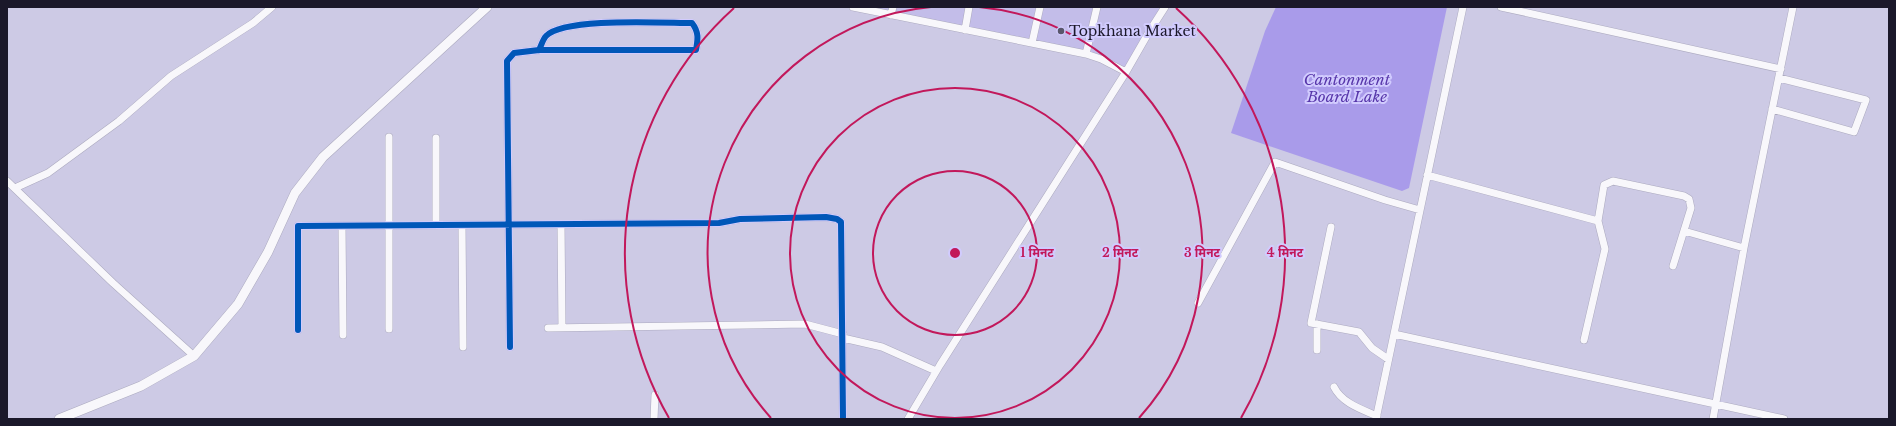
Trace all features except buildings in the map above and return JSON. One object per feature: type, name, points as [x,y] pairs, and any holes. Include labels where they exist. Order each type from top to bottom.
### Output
[{"type":"street","points":[[15,188],[48,173],[120,121],[171,76],[253,23],[272,7]]},
{"type":"street","points":[[59,419],[141,386],[194,356],[238,304],[268,252],[295,193],[324,157],[487,7]]},
{"type":"street","points":[[853,7],[1086,54],[1101,59],[1126,72]]},
{"type":"street","points":[[891,15],[893,7]]},
{"type":"street","points":[[964,30],[969,7]]},
{"type":"street","points":[[1032,43],[1040,7]]},
{"type":"street","points":[[1086,54],[1097,7]]},
{"type":"street","points":[[908,419],[936,371],[1126,72],[1148,32],[1165,7]]},
{"type":"street","points":[[1334,387],[1337,393],[1347,402],[1376,417],[1463,7]]},
{"type":"street","points":[[1501,7],[1781,69]]},
{"type":"street","points":[[1713,419],[1744,248],[1793,7]]},
{"type":"street","points":[[510,347],[507,61],[514,54],[539,50],[696,50],[698,39],[697,30],[692,23],[590,24],[558,30],[546,36],[539,50]]},
{"type":"street","points":[[1772,109],[1854,132],[1866,100],[1779,78]]},
{"type":"street","points":[[389,137],[389,329]]},
{"type":"street","points":[[436,138],[436,225]]},
{"type":"street","points":[[1198,303],[1275,162],[1385,200],[1420,210]]},
{"type":"street","points":[[1427,175],[1598,220]]},
{"type":"street","points":[[7,181],[113,283],[194,356]]},
{"type":"street","points":[[1584,340],[1605,249],[1598,220],[1604,185],[1613,181],[1684,196],[1689,199],[1691,208],[1673,266]]},
{"type":"street","points":[[298,330],[298,226],[719,223],[740,219],[826,217],[837,219],[842,222],[843,419]]},
{"type":"street","points":[[561,224],[562,328]]},
{"type":"street","points":[[462,225],[464,347]]},
{"type":"street","points":[[342,226],[343,335]]},
{"type":"street","points":[[1331,227],[1311,323],[1359,332],[1372,348],[1388,359]]},
{"type":"street","points":[[1684,231],[1744,248]]},
{"type":"street","points":[[548,328],[805,324],[882,347],[936,371]]},
{"type":"street","points":[[1317,324],[1317,350]]},
{"type":"street","points":[[1394,334],[1784,419]]},
{"type":"street","points":[[654,419],[655,395]]},
{"type":"shaded area","name":"Topkhana Market","points":[[853,7],[1168,7],[1126,72],[1086,54]]},
{"type":"water","name":"Cantonment Board Lake","points":[[1276,7],[1447,7],[1409,188],[1402,191],[1231,133],[1265,31]]},
{"type":"cycle path","points":[[510,347],[507,61],[514,53],[539,50],[696,50],[697,36],[696,29],[692,23],[615,22],[572,26],[556,30],[546,36],[539,50]]},
{"type":"cycle path","points":[[298,330],[298,226],[719,223],[740,219],[826,217],[837,219],[841,222],[843,419]]},
{"type":"place","name":"Topkhana Market","points":[[1061,31]]}]
